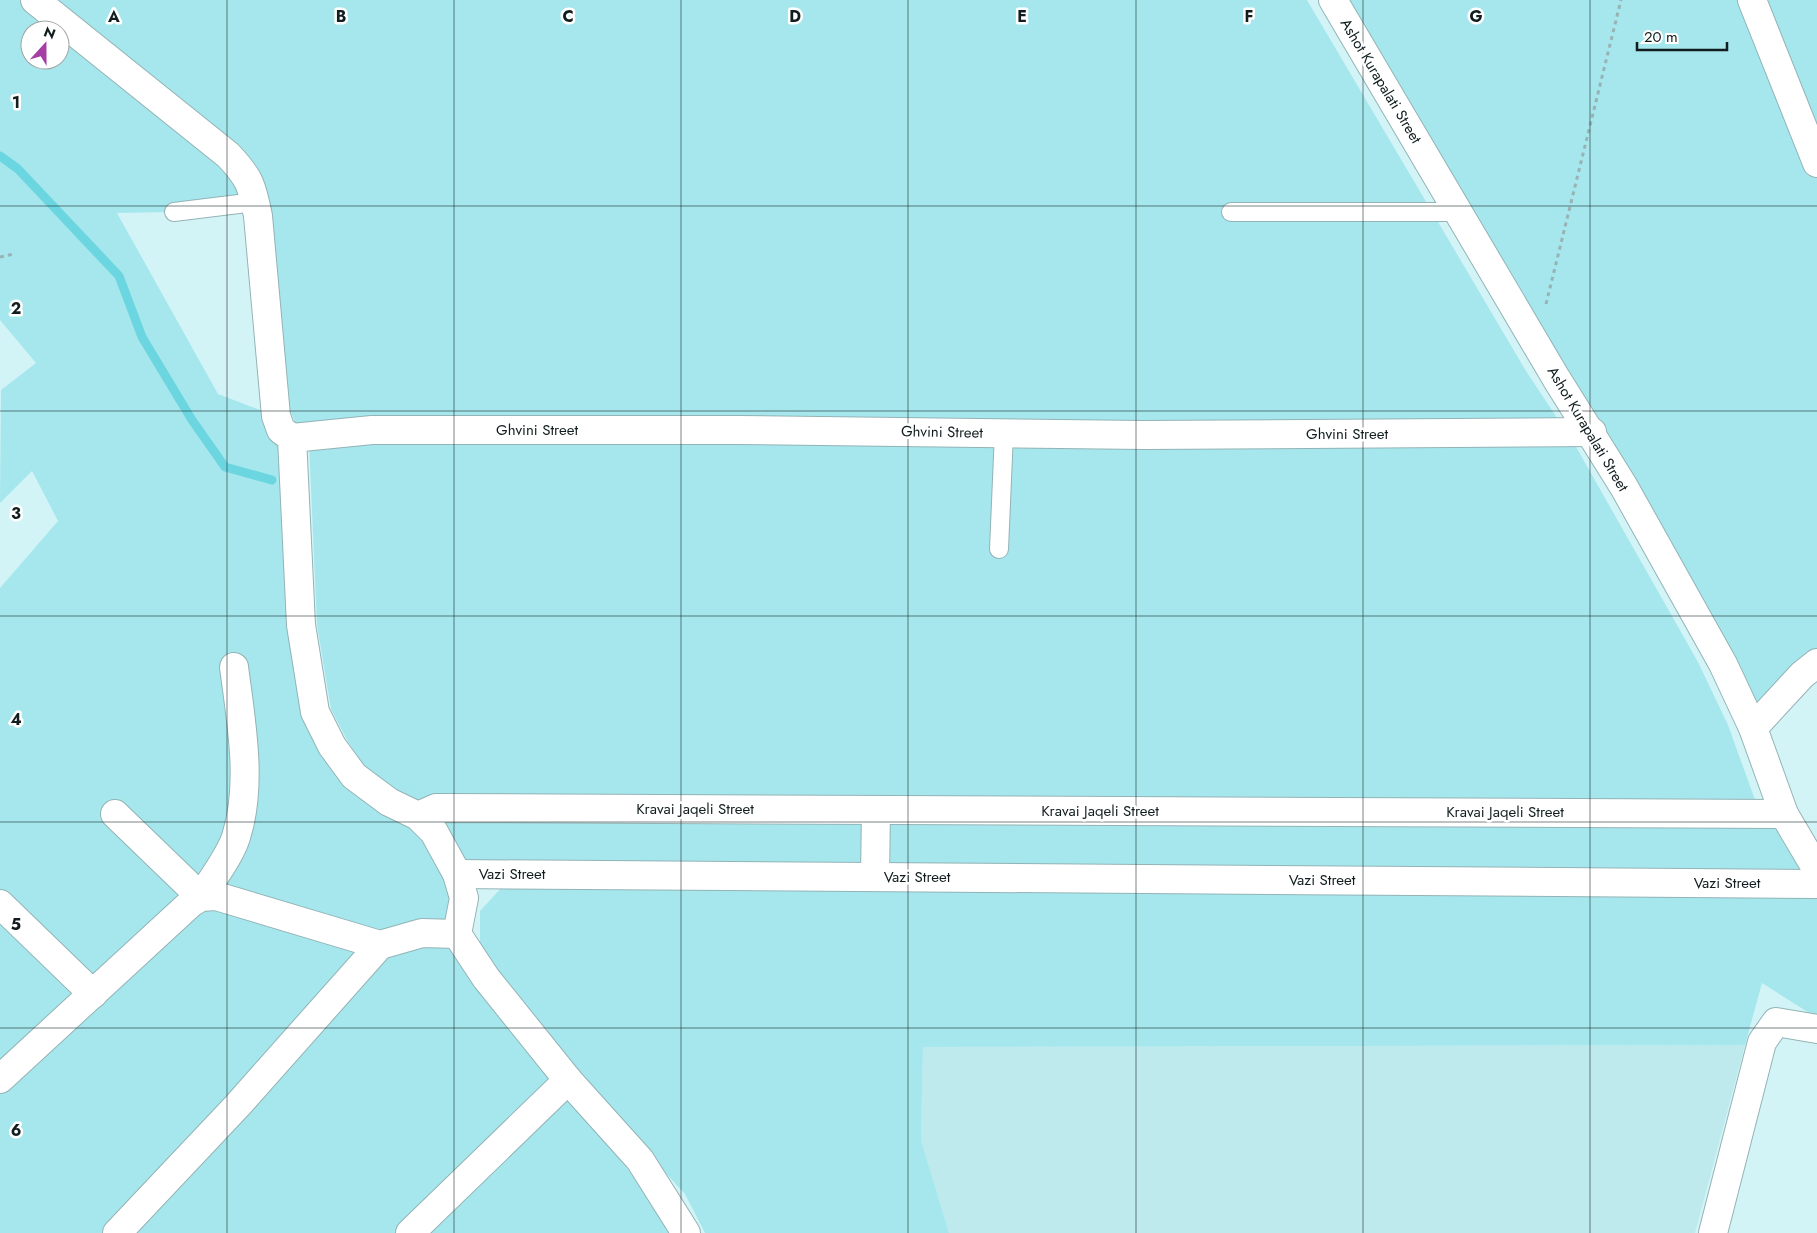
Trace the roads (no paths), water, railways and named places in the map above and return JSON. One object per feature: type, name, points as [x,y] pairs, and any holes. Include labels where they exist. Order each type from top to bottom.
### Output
[{"type":"street","points":[[35,0],[228,155],[242,170],[252,187],[276,416],[281,430],[292,438],[301,625],[316,712],[332,746],[354,776],[389,802],[418,816],[434,832],[457,874]]},
{"type":"street","name":"Ashot Kurapalati Street","points":[[1333,0],[1536,344],[1592,432],[1722,664],[1754,728],[1784,814],[1816,869]]},
{"type":"street","points":[[1752,0],[1817,163]]},
{"type":"street","name":"Ghvini Street","points":[[292,438],[372,430],[739,430],[1144,435],[1592,432]]},
{"type":"street","points":[[1754,728],[1802,675],[1817,663]]},
{"type":"street","points":[[201,897],[236,838],[245,792],[241,719],[234,667]]},
{"type":"street","name":"Kravai Jaqeli Street","points":[[418,816],[436,808],[1784,814]]},
{"type":"street","points":[[875,877],[876,810]]},
{"type":"street","points":[[115,814],[201,897]]},
{"type":"street","name":"Vazi Street","points":[[457,934],[464,898],[457,874],[875,877],[1816,869]]},
{"type":"street","points":[[0,1079],[191,903],[201,897],[216,896],[380,945]]},
{"type":"street","points":[[0,904],[93,994]]},
{"type":"street","points":[[117,1233],[237,1106],[380,945],[422,933],[457,934],[486,978],[568,1080],[640,1160],[686,1233]]},
{"type":"street","points":[[1713,1233],[1762,1042],[1776,1022],[1817,1029]]},
{"type":"street","points":[[410,1233],[568,1080]]},
{"type":"lane","points":[[174,212],[255,202]]},
{"type":"lane","points":[[1231,212],[1458,212]]},
{"type":"lane","points":[[999,548],[1004,433]]},
{"type":"waterway","points":[[0,156],[18,169],[119,276],[142,337],[192,420],[225,467],[272,480]]}]
